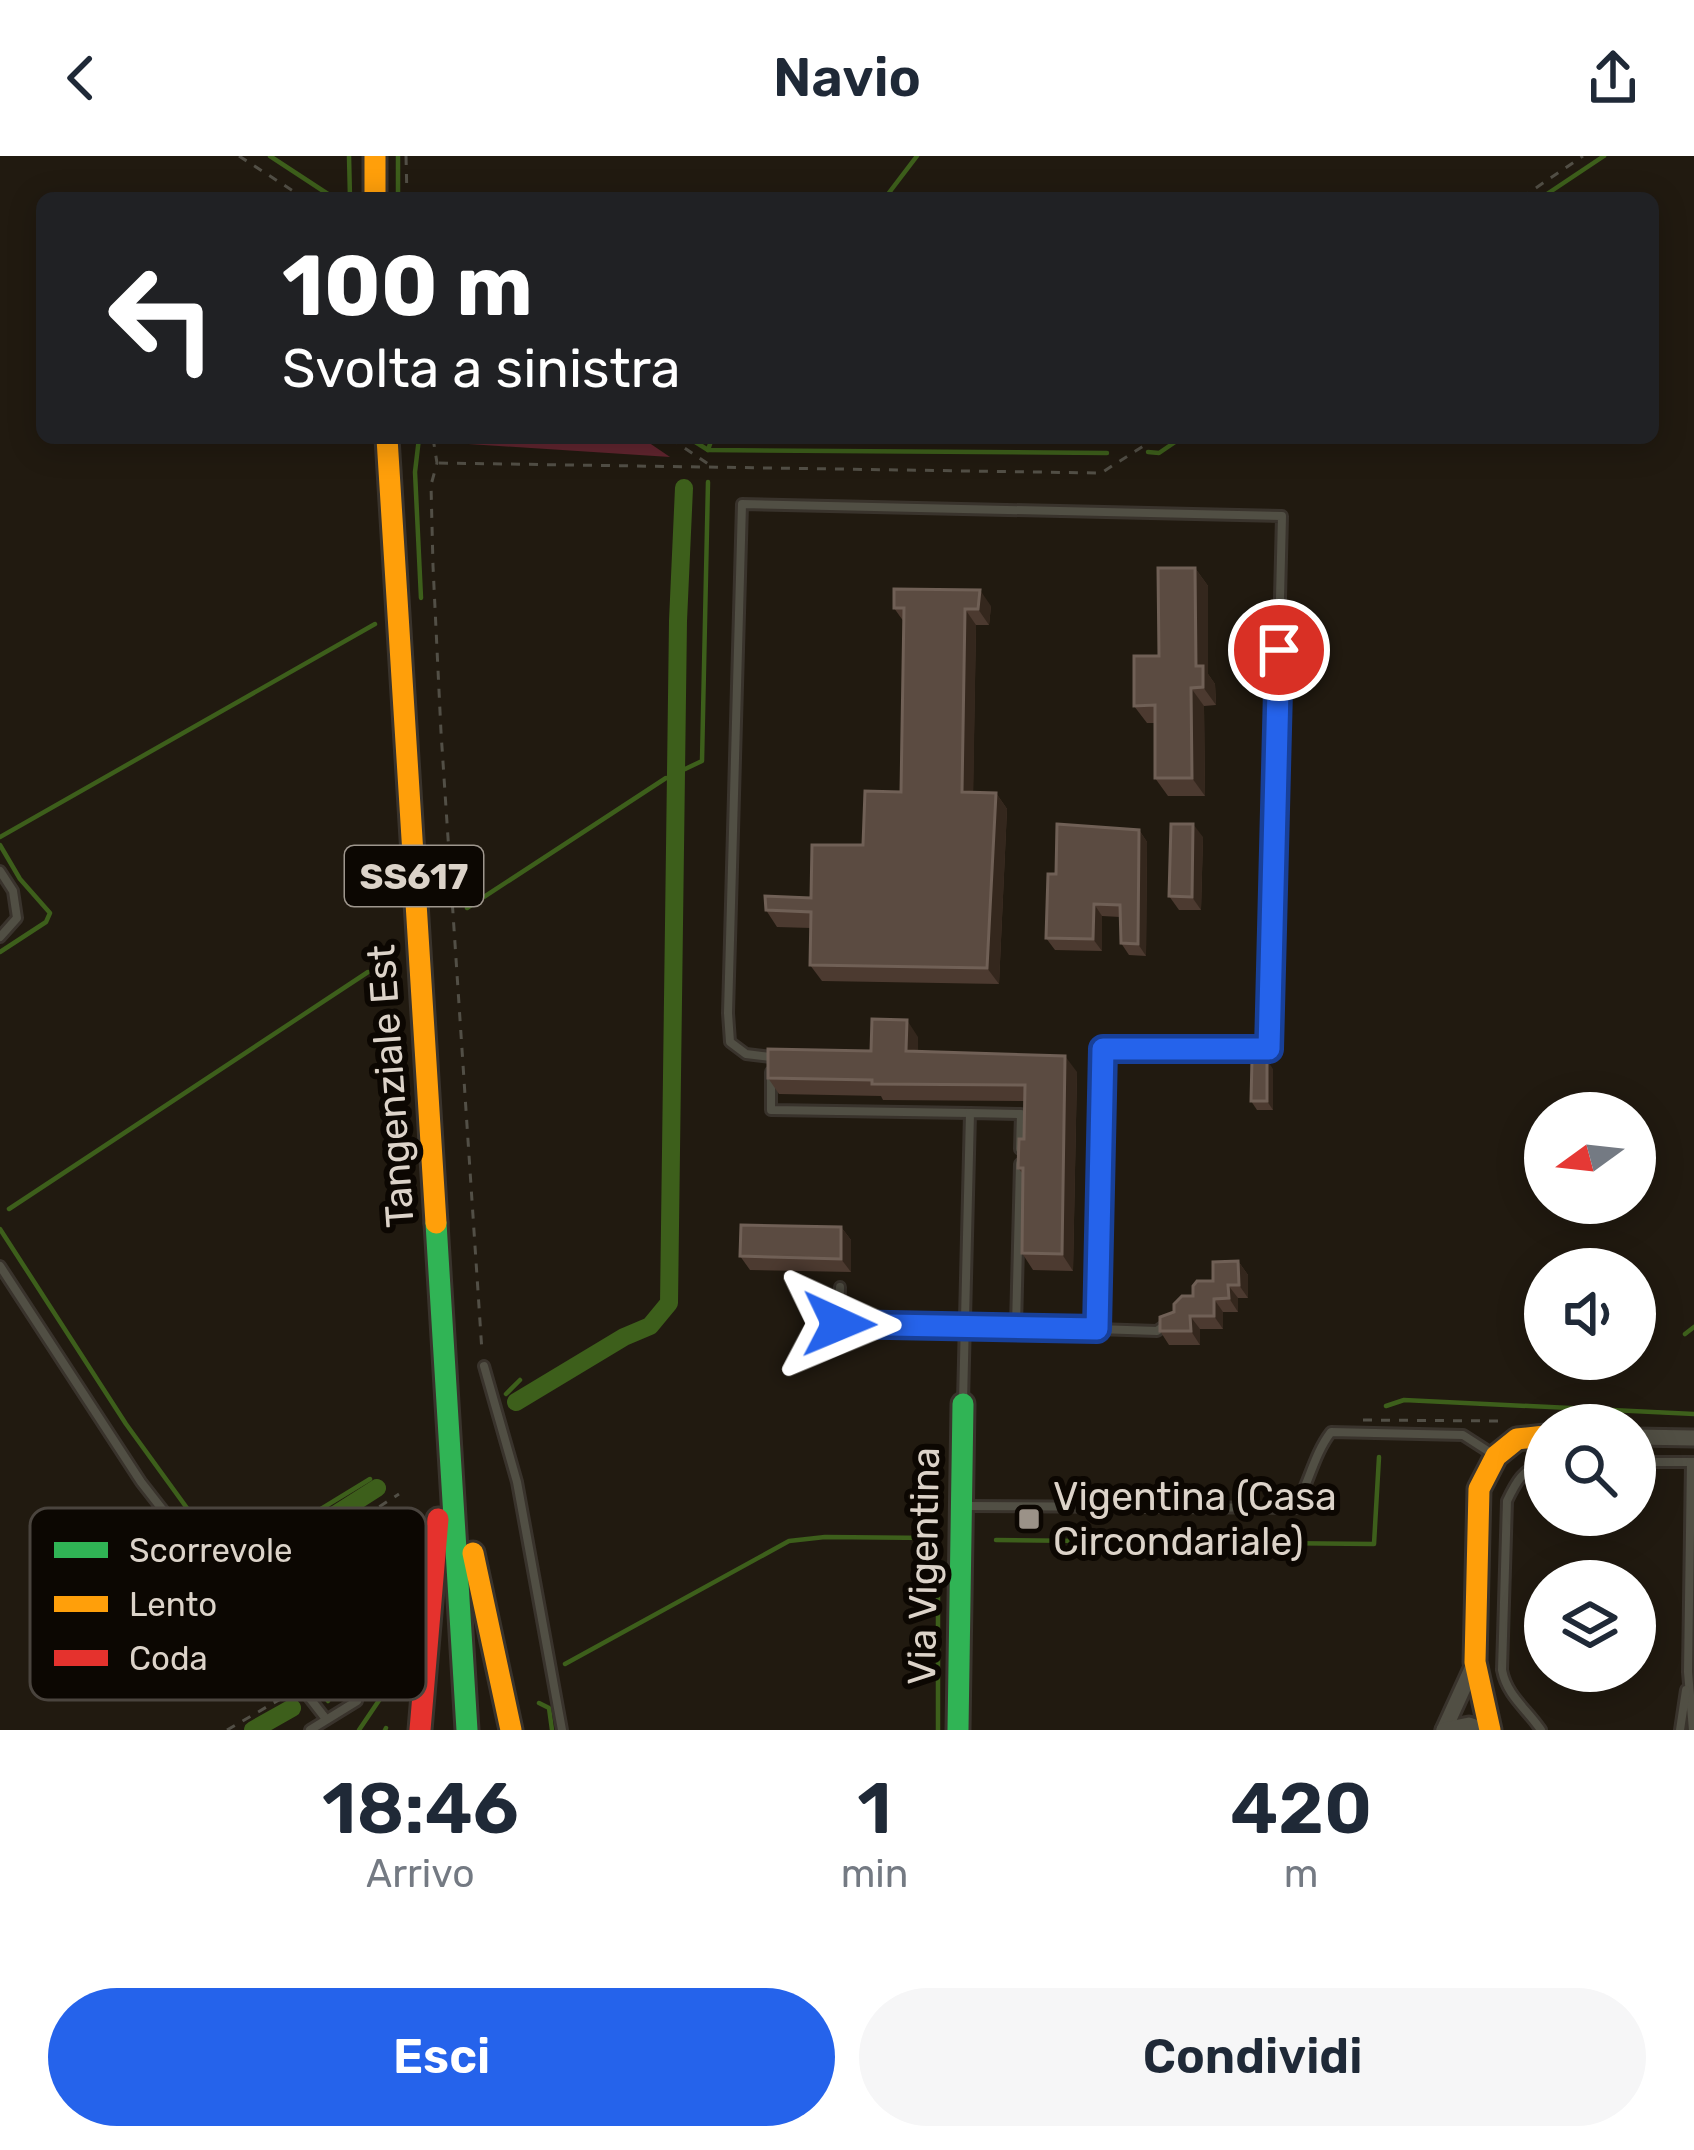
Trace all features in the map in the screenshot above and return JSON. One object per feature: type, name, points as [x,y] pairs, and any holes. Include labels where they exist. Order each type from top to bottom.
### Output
[{"type":"main road","points":[[375,156],[375,192]]},
{"type":"main road","name":"Tangenziale Est","points":[[387,444],[467,1730]]},
{"type":"main road","name":"SS617","points":[[426,1658],[438,1513],[434,1400],[441,1315]]},
{"type":"main road","name":"SS617","points":[[441,1315],[478,1588],[511,1730]]},
{"type":"main road","name":"Via Vigentina","points":[[958,1730],[963,1404]]},
{"type":"main road","points":[[1487,1730],[1475,1662],[1479,1489],[1496,1456],[1524,1438]]},
{"type":"main road","name":"SS617","points":[[420,1730],[422,1700]]},
{"type":"street","points":[[1656,1437],[1694,1438]]},
{"type":"street","points":[[1444,1730],[1475,1662]]},
{"type":"street","points":[[1444,1730],[1469,1725],[1487,1730]]},
{"type":"lane","points":[[1016,1327],[1021,1114],[770,1110],[771,1054],[746,1054],[730,1042],[742,504],[1282,516],[1269,1049],[1103,1049],[1097,1329]]},
{"type":"lane","points":[[0,871],[13,891],[17,918],[0,937]]},
{"type":"lane","points":[[963,1404],[970,1113]]},
{"type":"lane","points":[[0,1266],[162,1508]]},
{"type":"lane","points":[[840,1287],[839,1324],[1157,1331],[1174,1316]]},
{"type":"lane","points":[[484,1366],[517,1482],[562,1730]]},
{"type":"lane","points":[[960,1506],[1295,1508],[1310,1483],[1320,1446],[1331,1432],[1463,1436],[1496,1456]]},
{"type":"lane","points":[[1656,1462],[1692,1462],[1688,1672],[1693,1730]]},
{"type":"lane","points":[[1524,1474],[1507,1502],[1502,1670],[1504,1682],[1540,1730]]},
{"type":"lane","points":[[1680,1730],[1688,1672]]},
{"type":"lane","points":[[311,1700],[326,1719]]},
{"type":"lane","points":[[310,1730],[357,1701]]},
{"type":"path","points":[[239,156],[295,192]]},
{"type":"path","points":[[406,156],[407,192]]},
{"type":"path","points":[[1530,192],[1583,156]]},
{"type":"path","points":[[435,444],[437,463],[431,485],[442,732],[484,1366]]},
{"type":"path","points":[[679,444],[716,469]]},
{"type":"path","points":[[437,463],[1102,473],[1147,444]]},
{"type":"path","points":[[377,1508],[399,1494]]},
{"type":"path","points":[[227,1730],[279,1700]]},
{"type":"shaded area","points":[[469,444],[651,444],[670,457]]},
{"type":"building","points":[[1158,568],[1195,568],[1196,666],[1203,666],[1203,687],[1191,688],[1192,778],[1155,778],[1155,705],[1134,706],[1134,656],[1159,656]]},
{"type":"building","points":[[894,589],[980,590],[978,609],[965,609],[962,792],[996,793],[987,968],[810,965],[811,912],[766,910],[765,896],[811,898],[812,845],[863,845],[865,791],[901,792],[904,608],[894,608]]},
{"type":"building","points":[[1057,824],[1139,830],[1138,944],[1121,943],[1120,905],[1094,904],[1093,939],[1046,938],[1048,874],[1056,874]]},
{"type":"building","points":[[1171,824],[1193,824],[1192,897],[1169,896]]},
{"type":"building","points":[[872,1019],[907,1020],[906,1051],[1065,1056],[1062,1254],[1022,1253],[1023,1168],[1018,1168],[1025,1085],[768,1078],[768,1049],[871,1051]]},
{"type":"building","points":[[1252,1059],[1267,1060],[1267,1101],[1251,1101]]},
{"type":"building","points":[[741,1225],[841,1227],[841,1259],[740,1256]]},
{"type":"building","points":[[1238,1261],[1239,1285],[1228,1285],[1229,1298],[1214,1299],[1214,1316],[1190,1316],[1191,1331],[1160,1331],[1160,1317],[1174,1312],[1182,1296],[1193,1296],[1197,1281],[1213,1281],[1213,1262]]},
{"type":"waterway","points":[[270,156],[325,192]]},
{"type":"waterway","points":[[349,156],[350,192]]},
{"type":"waterway","points":[[398,156],[398,192]]},
{"type":"waterway","points":[[890,192],[917,156]]},
{"type":"waterway","points":[[1550,192],[1604,156]]},
{"type":"waterway","points":[[418,444],[415,472],[421,598]]},
{"type":"waterway","points":[[698,444],[708,450],[1107,453]]},
{"type":"waterway","points":[[708,450],[710,444]]},
{"type":"waterway","points":[[1148,452],[1159,453],[1172,444]]},
{"type":"waterway","points":[[683,770],[702,761],[708,482]]},
{"type":"waterway","points":[[516,1402],[650,1326],[669,1303],[684,488]]},
{"type":"waterway","points":[[0,837],[375,624]]},
{"type":"waterway","points":[[467,908],[666,778]]},
{"type":"waterway","points":[[0,845],[20,879],[50,913],[46,922],[0,952]]},
{"type":"waterway","points":[[9,1209],[368,972]]},
{"type":"waterway","points":[[0,1229],[126,1424],[187,1508]]},
{"type":"waterway","points":[[1685,1334],[1694,1327]]},
{"type":"waterway","points":[[506,1394],[520,1380]]},
{"type":"waterway","points":[[1386,1406],[1404,1400],[1694,1414]]},
{"type":"waterway","points":[[996,1540],[1374,1544],[1379,1457]]},
{"type":"waterway","points":[[322,1508],[370,1479]]},
{"type":"waterway","points":[[346,1508],[377,1488]]},
{"type":"waterway","points":[[565,1664],[789,1541],[933,1538],[938,1570],[938,1730]]},
{"type":"waterway","points":[[359,1730],[379,1700]]},
{"type":"waterway","points":[[539,1703],[549,1708],[552,1730]]},
{"type":"waterway","points":[[253,1730],[292,1708]]},
{"type":"traffic: fast","points":[[436,1223],[467,1730]]},
{"type":"traffic: fast","points":[[958,1730],[963,1404]]},
{"type":"traffic: slow","points":[[375,156],[375,192]]},
{"type":"traffic: slow","points":[[387,444],[436,1223]]},
{"type":"traffic: slow","points":[[1490,1730],[1475,1662],[1479,1489],[1496,1456],[1524,1438]]},
{"type":"traffic: slow","points":[[473,1553],[511,1730]]},
{"type":"traffic: jam","points":[[426,1660],[438,1519]]},
{"type":"traffic: jam","points":[[420,1730],[423,1700]]},
{"type":"place","name":"Vigentina (Casa Circondariale)","points":[[1029,1519]]},
{"type":"route","points":[[839,1324],[1097,1329],[1103,1049],[1269,1049],[1279,650]]}]
